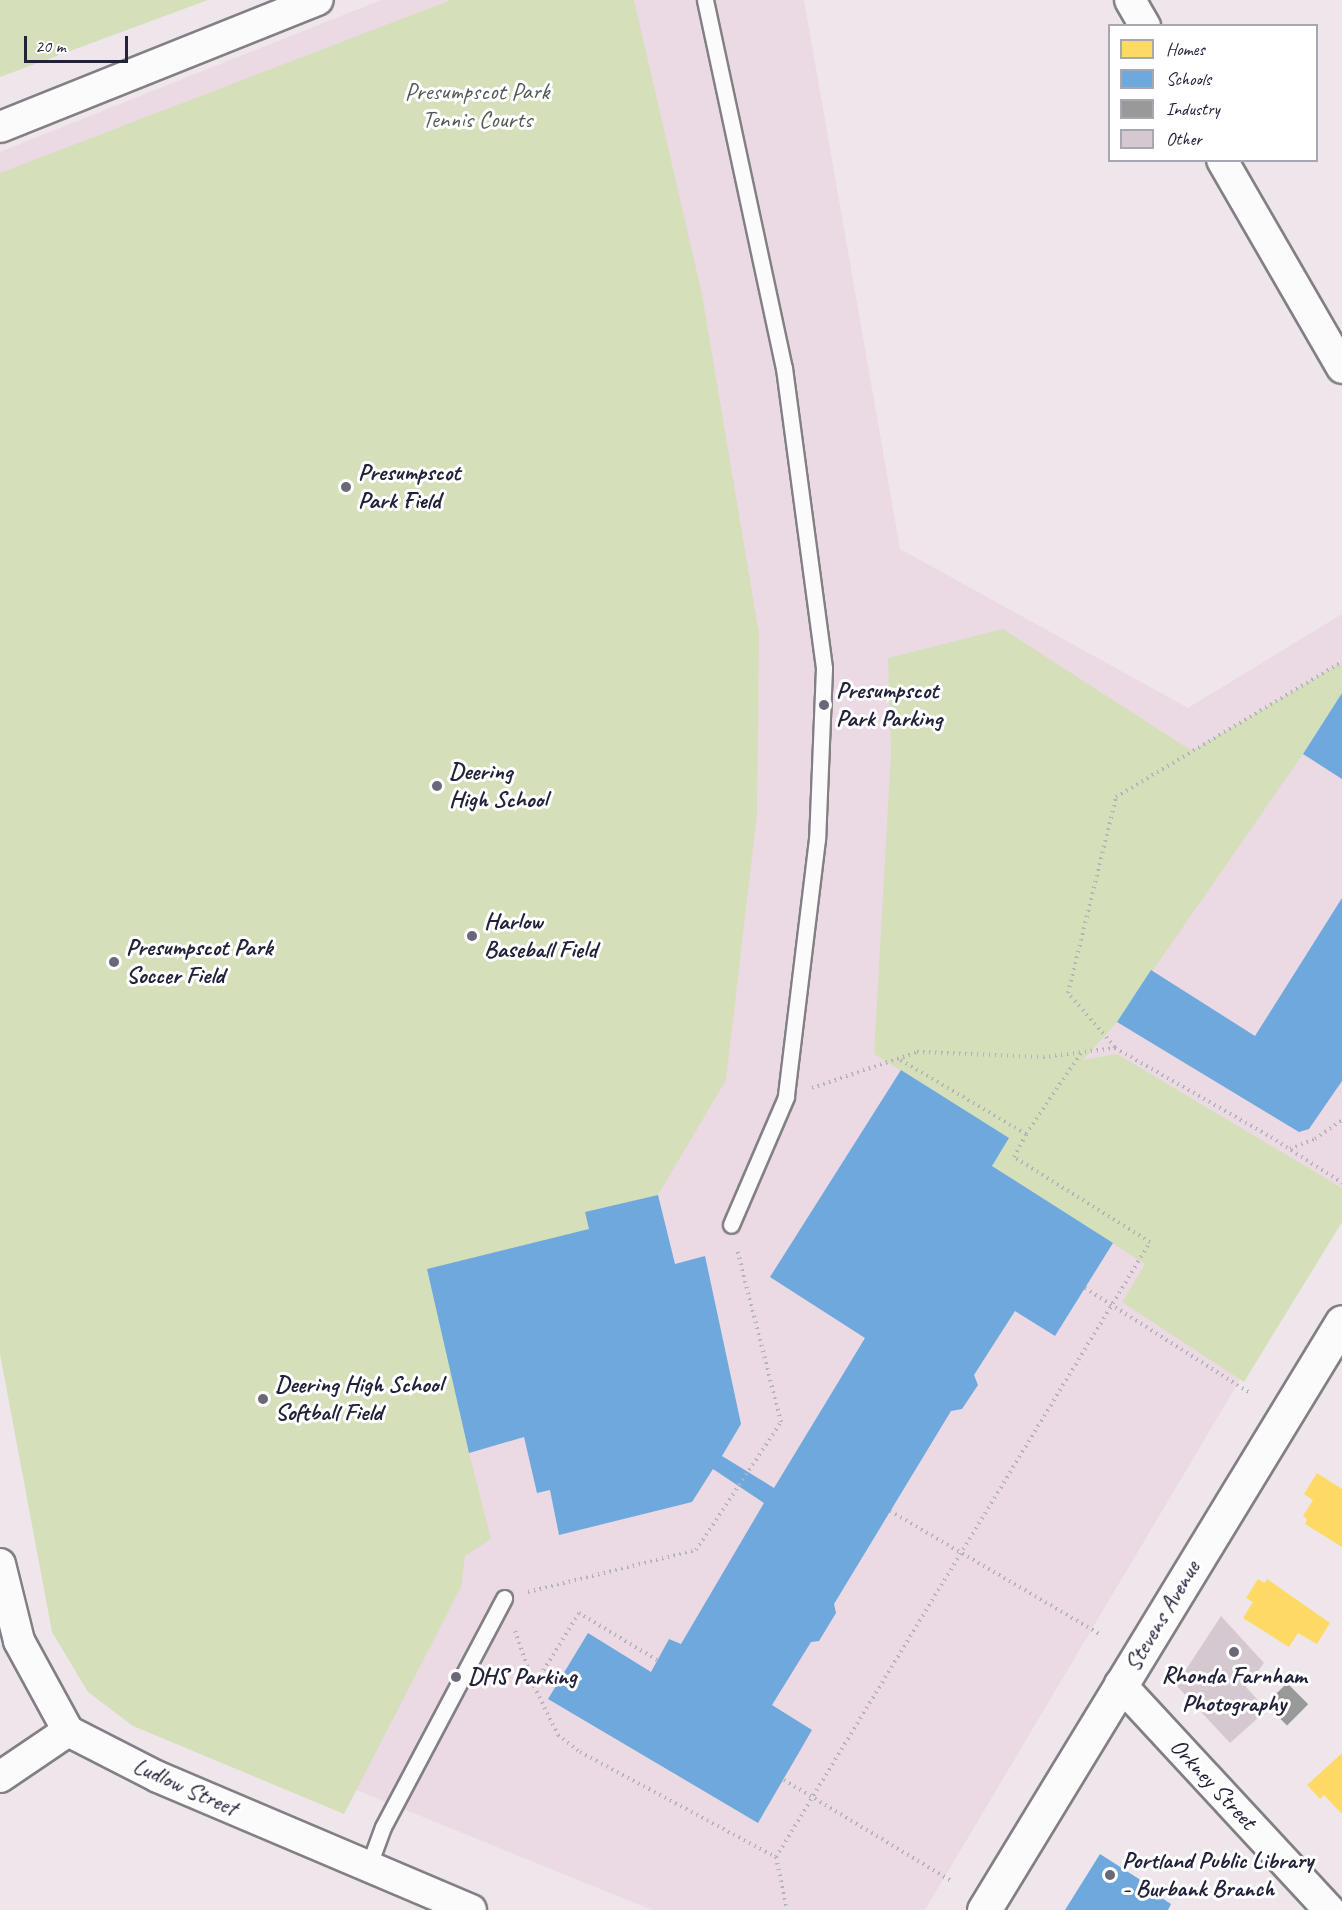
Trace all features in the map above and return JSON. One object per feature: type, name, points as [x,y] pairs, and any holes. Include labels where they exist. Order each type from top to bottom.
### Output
[{"type":"main road","name":"Stevens Avenue","points":[[984,1910],[1342,1322]]},
{"type":"street","points":[[0,127],[318,0]]},
{"type":"street","points":[[1130,0],[1144,24]]},
{"type":"street","points":[[1223,162],[1342,368]]},
{"type":"street","points":[[0,1564],[19,1641],[68,1731],[0,1777]]},
{"type":"street","name":"Orkney Street","points":[[1120,1684],[1329,1910]]},
{"type":"street","name":"Ludlow Street","points":[[68,1731],[158,1777],[471,1910]]},
{"type":"lane","points":[[705,0],[784,368],[824,668],[817,839],[786,1097],[731,1225]]},
{"type":"lane","points":[[369,1865],[383,1827],[504,1598]]},
{"type":"path","points":[[1342,662],[1116,797],[1068,993],[1115,1048],[1290,1149],[1342,1183]]},
{"type":"path","points":[[786,1097],[916,1052],[1043,1057],[1115,1048]]},
{"type":"path","points":[[787,1910],[776,1857],[960,1550],[1149,1242],[1014,1157],[1026,1134],[1081,1052]]},
{"type":"path","points":[[897,1058],[1026,1134]]},
{"type":"path","points":[[1290,1149],[1315,1139],[1342,1120]]},
{"type":"path","points":[[731,1225],[780,1422],[696,1550],[504,1598],[534,1686],[558,1735],[580,1752],[776,1857]]},
{"type":"path","points":[[1085,1288],[1250,1393]]},
{"type":"path","points":[[890,1511],[960,1550],[1101,1635]]},
{"type":"path","points":[[534,1686],[579,1613],[657,1660]]},
{"type":"path","points":[[784,1780],[950,1880]]},
{"type":"shaded area","name":"Deering High School","points":[[381,0],[804,0],[900,549],[1188,708],[1342,614],[1342,1208],[925,1910],[652,1910],[78,1677],[0,1264],[0,152]]},
{"type":"green space","points":[[0,0],[208,0],[0,77]]},
{"type":"green space","name":"Deering High School","points":[[451,0],[634,0],[702,294],[759,634],[757,814],[726,1080],[658,1195],[586,1212],[589,1229],[469,1453],[491,1539],[465,1556],[461,1587],[344,1814],[133,1726],[88,1692],[52,1632],[0,1354],[0,173]]},
{"type":"green space","points":[[1003,629],[1192,751],[1339,664],[1342,666],[1342,693],[1303,754],[1117,1022],[1083,1060],[1117,1054],[1342,1188],[1342,1222],[1244,1382],[1122,1302],[1145,1264],[992,1166],[1009,1138],[874,1054],[891,753],[888,658]]},
{"type":"building: Homes","points":[[1317,1473],[1342,1489],[1342,1547],[1305,1524],[1307,1519],[1303,1516],[1313,1500],[1304,1494]]},
{"type":"building: Homes","points":[[1258,1579],[1265,1583],[1267,1579],[1330,1623],[1317,1644],[1298,1633],[1289,1647],[1243,1618],[1253,1602],[1246,1598]]},
{"type":"building: Homes","points":[[1342,1753],[1341,1813],[1324,1795],[1320,1799],[1307,1785]]},
{"type":"building: Schools","points":[[1342,693],[1342,779],[1303,754]]},
{"type":"building: Schools","points":[[1342,898],[1342,1081],[1309,1129],[1299,1132],[1117,1022],[1151,970],[1255,1036]]},
{"type":"building: Schools","points":[[901,1070],[1009,1138],[992,1166],[1113,1243],[1055,1336],[1015,1311],[974,1375],[978,1385],[962,1409],[951,1411],[834,1604],[836,1613],[819,1641],[811,1642],[772,1705],[812,1730],[758,1823],[548,1699],[588,1633],[651,1672],[669,1639],[681,1644],[764,1503],[713,1469],[692,1502],[559,1535],[550,1490],[537,1493],[524,1437],[469,1453],[427,1269],[589,1229],[585,1212],[658,1195],[675,1264],[705,1256],[741,1424],[722,1456],[774,1488],[865,1338],[770,1277]]},
{"type":"building: Schools","name":"Portland Public Library - Burbank Branch","points":[[1100,1854],[1164,1895],[1162,1898],[1171,1904],[1168,1910],[1065,1910]]},
{"type":"building: Industry","points":[[1287,1683],[1308,1704],[1287,1725],[1266,1704]]},
{"type":"building: Other","points":[[1221,1616],[1264,1663],[1246,1687],[1267,1710],[1230,1743],[1176,1685]]},
{"type":"place","name":"Presumpscot Park Field","points":[[346,487]]},
{"type":"place","name":"Presumpscot Park Parking","points":[[824,705]]},
{"type":"place","name":"Deering High School","points":[[437,786]]},
{"type":"place","name":"Harlow Baseball Field","points":[[472,936]]},
{"type":"place","name":"Presumpscot Park Soccer Field","points":[[114,962]]},
{"type":"place","name":"Deering High School Softball Field","points":[[263,1399]]},
{"type":"place","name":"Rhonda Farnham Photography","points":[[1234,1652]]},
{"type":"place","name":"DHS Parking","points":[[456,1677]]},
{"type":"place","name":"Portland Public Library - Burbank Branch","points":[[1110,1875]]},
{"type":"park label","name":"Presumpscot Park Tennis Courts","points":[[477,106]]}]
